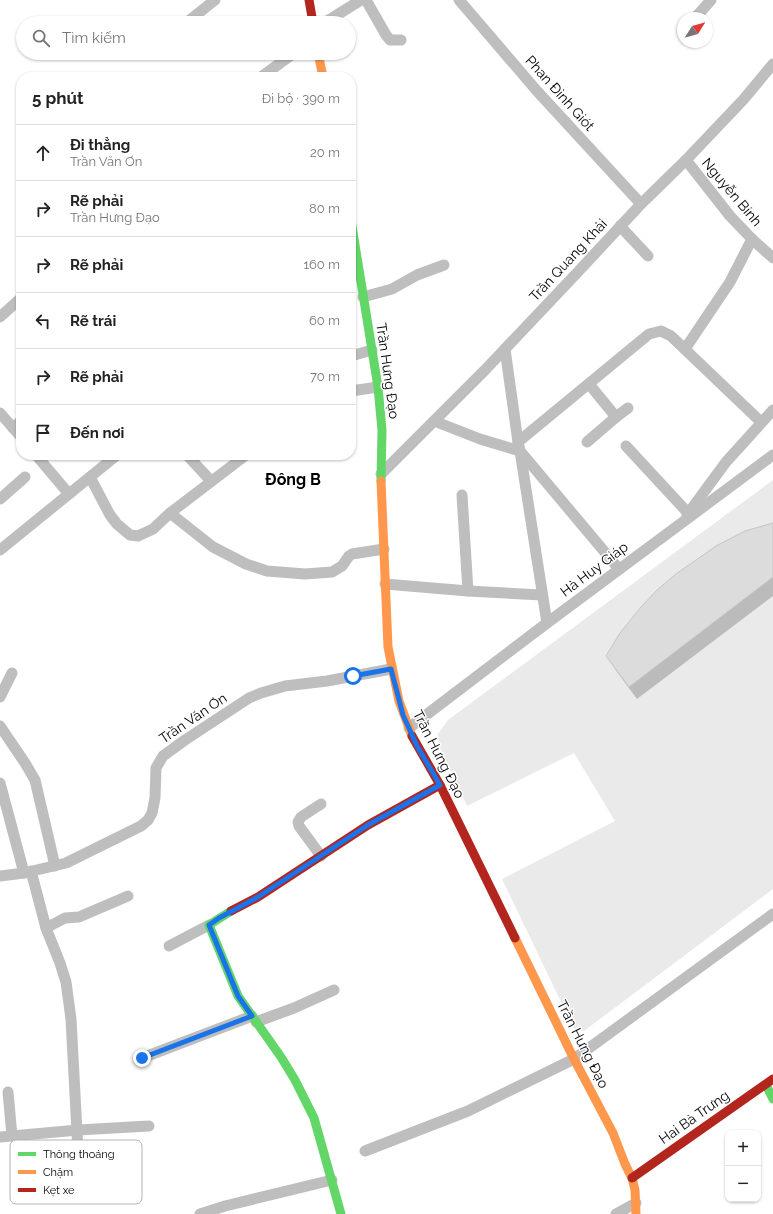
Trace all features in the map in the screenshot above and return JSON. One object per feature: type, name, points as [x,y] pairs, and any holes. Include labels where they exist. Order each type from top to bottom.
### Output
[{"type":"main road","points":[[309,0],[312,16]]},
{"type":"main road","points":[[319,60],[322,72]]},
{"type":"main road","name":"Trần Hưng Đạo","points":[[356,252],[378,387],[382,430],[381,474],[388,648],[391,669],[403,715],[440,785],[574,1059],[613,1133],[632,1178],[635,1190],[636,1208]]},
{"type":"main road","points":[[341,1214],[311,1110],[281,1057],[238,996],[209,925],[258,897],[368,825],[440,785]]},
{"type":"main road","points":[[770,1082],[773,1099]]},
{"type":"main road","name":"Hai Bà Trưng","points":[[632,1178],[770,1082]]},
{"type":"street","points":[[335,16],[361,0]]},
{"type":"street","points":[[366,0],[390,40],[401,40]]},
{"type":"street","name":"Phan Đình Giót","points":[[459,0],[537,91],[641,204]]},
{"type":"street","points":[[700,12],[711,0]]},
{"type":"street","points":[[194,16],[211,1]]},
{"type":"street","points":[[268,72],[284,60]]},
{"type":"street","name":"Trần Quang Khải","points":[[381,474],[505,349],[620,226],[686,160],[772,69]]},
{"type":"street","name":"Nguyễn Bính","points":[[686,160],[730,216],[773,258]]},
{"type":"street","points":[[620,226],[648,256]]},
{"type":"street","points":[[685,349],[730,282],[752,239]]},
{"type":"street","points":[[363,297],[392,289],[417,275],[444,265]]},
{"type":"street","points":[[0,317],[16,303]]},
{"type":"street","points":[[519,447],[589,384],[649,334],[661,331],[671,336],[761,422]]},
{"type":"street","points":[[505,349],[547,623]]},
{"type":"street","points":[[356,355],[372,350]]},
{"type":"street","points":[[589,384],[616,417]]},
{"type":"street","points":[[356,390],[378,387]]},
{"type":"street","points":[[587,442],[628,408]]},
{"type":"street","name":"Hà Huy Giáp","points":[[409,728],[685,518],[726,462],[773,410]]},
{"type":"street","points":[[0,413],[16,423]]},
{"type":"street","points":[[434,421],[480,439],[519,447],[619,569]]},
{"type":"street","points":[[626,446],[685,518],[773,455]]},
{"type":"street","points":[[40,460],[69,494]]},
{"type":"street","points":[[0,550],[112,460]]},
{"type":"street","points":[[192,460],[211,481]]},
{"type":"street","points":[[90,477],[110,515],[117,524],[130,536],[138,536],[153,530],[170,513],[239,460]]},
{"type":"street","points":[[0,500],[25,477]]},
{"type":"street","points":[[462,494],[468,591]]},
{"type":"street","points":[[170,513],[213,547],[246,564],[267,571],[305,574],[332,572],[342,566],[352,554],[384,549]]},
{"type":"street","points":[[385,584],[542,595]]},
{"type":"street","name":"Trần Văn Ơn","points":[[0,876],[27,872],[66,863],[141,826],[148,820],[152,813],[155,798],[156,768],[163,756],[249,698],[285,686],[327,681],[391,669]]},
{"type":"street","points":[[0,697],[12,673]]},
{"type":"street","points":[[0,726],[35,780],[55,866]]},
{"type":"street","points":[[0,783],[2,795],[27,872],[66,982],[71,1019],[78,1140]]},
{"type":"street","points":[[321,804],[301,817],[298,822],[299,826],[321,856]]},
{"type":"street","points":[[46,928],[65,918],[79,918],[128,896]]},
{"type":"street","points":[[365,1151],[468,1111],[574,1059],[773,914]]},
{"type":"street","points":[[169,946],[209,925]]},
{"type":"street","points":[[142,1058],[254,1019],[294,1008],[334,990]]},
{"type":"street","points":[[8,1092],[12,1136]]},
{"type":"street","points":[[0,1137],[78,1130],[149,1126]]},
{"type":"street","points":[[200,1214],[225,1206],[332,1180]]},
{"type":"street","points":[[616,1214],[636,1208]]},
{"type":"shaded area","points":[[773,480],[773,889],[584,1031],[574,1029],[502,879],[615,821],[574,753],[467,806],[439,746],[438,734],[448,720]]},
{"type":"building","points":[[773,523],[773,577],[629,687],[606,656],[620,633],[641,607],[657,590],[676,574],[716,546],[745,531]]},
{"type":"traffic: fast","points":[[356,251],[378,387],[382,430],[381,481]]},
{"type":"traffic: fast","points":[[231,911],[209,925],[238,996],[281,1057],[295,1080],[314,1118],[341,1214]]},
{"type":"traffic: fast","points":[[766,1085],[773,1099]]},
{"type":"traffic: slow","points":[[319,60],[322,72]]},
{"type":"traffic: slow","points":[[381,481],[388,647],[399,701],[412,736]]},
{"type":"traffic: slow","points":[[515,938],[574,1059],[613,1133],[632,1178],[635,1190],[636,1214]]},
{"type":"traffic: jam","points":[[309,0],[312,16]]},
{"type":"traffic: jam","points":[[412,736],[440,785],[515,938]]},
{"type":"traffic: jam","points":[[231,911],[258,897],[368,825],[440,785]]},
{"type":"traffic: jam","points":[[632,1178],[773,1079]]},
{"type":"district","name":"Đông B","points":[[293,479]]},
{"type":"route","points":[[142,1058],[252,1016],[238,996],[209,925],[258,897],[368,825],[440,785],[417,746],[403,715],[391,669],[353,676]]}]
